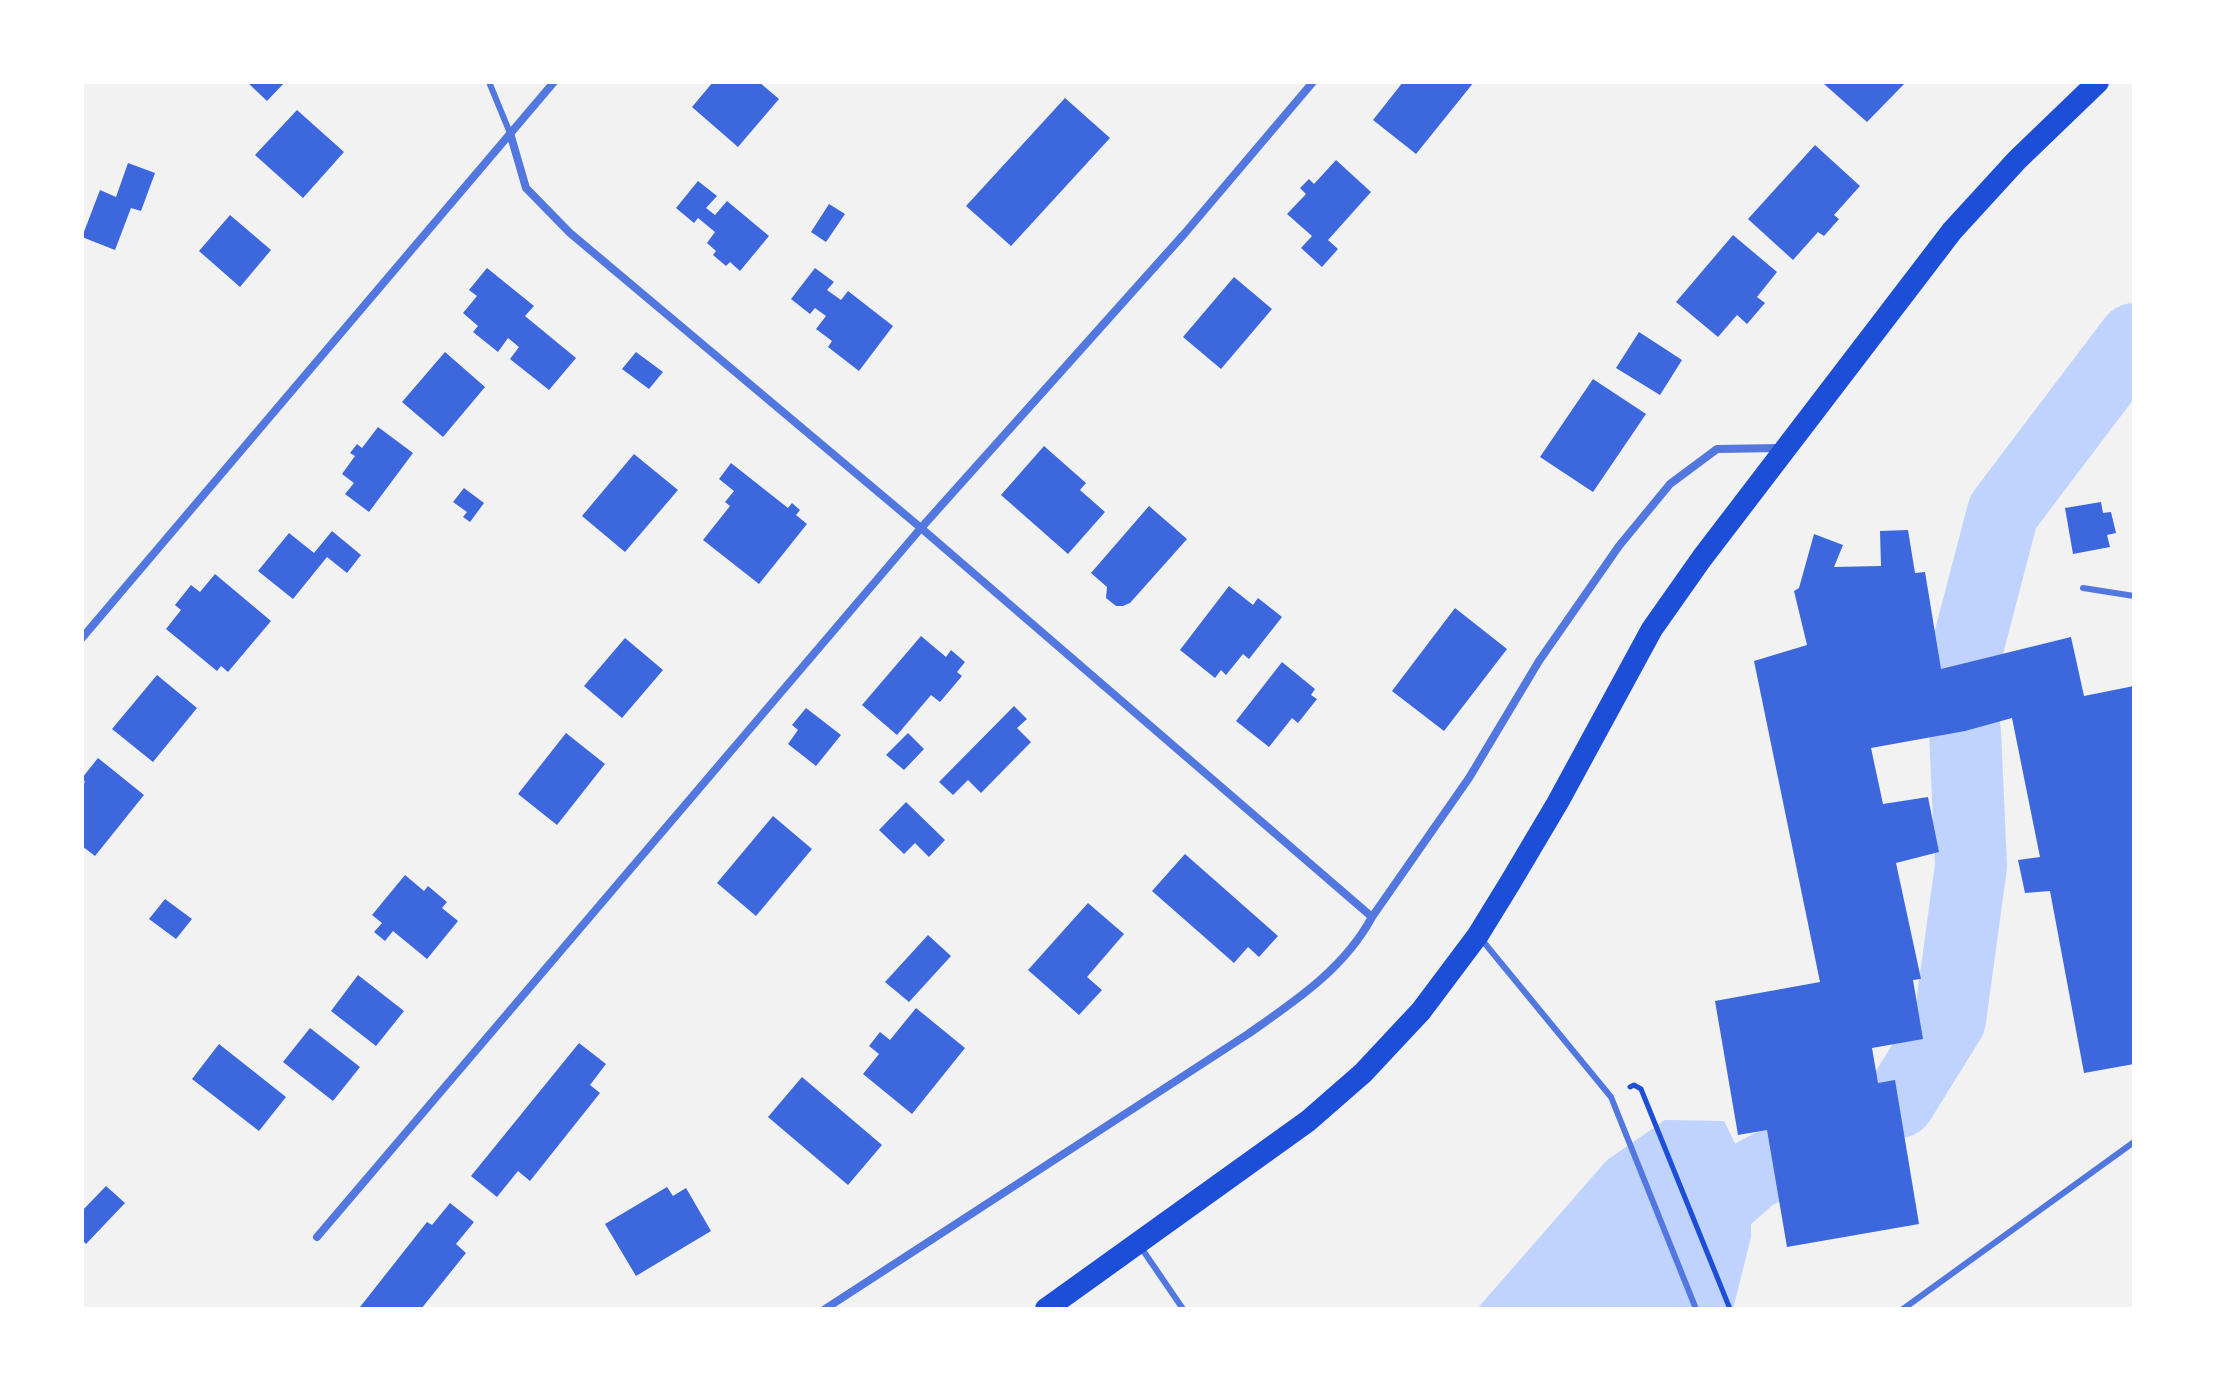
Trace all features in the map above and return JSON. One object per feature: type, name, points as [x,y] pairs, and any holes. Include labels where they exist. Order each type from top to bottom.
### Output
[{"type":"highway","points":[[1046,1309],[1308,1121],[1363,1073],[1421,1011],[1478,935],[1558,802],[1652,629],[1693,570],[1952,231],[2051,126],[2098,82]]},
{"type":"street","points":[[82,638],[554,82]]},
{"type":"street","points":[[317,1237],[921,528],[1175,245],[1313,82]]},
{"type":"street","points":[[510,133],[526,188],[570,233],[921,528],[1372,917]]},
{"type":"street","points":[[825,1309],[1309,991],[1361,938],[1372,917],[1469,778],[1539,661],[1619,546],[1670,484],[1717,449],[1785,448]]},
{"type":"lane","points":[[489,82],[510,133]]},
{"type":"lane","points":[[2083,588],[2134,596]]},
{"type":"lane","points":[[1478,935],[1611,1097],[1696,1309]]},
{"type":"lane","points":[[1903,1309],[2134,1142]]},
{"type":"lane","points":[[1138,1243],[1183,1309]]},
{"type":"path","points":[[1641,1089],[1730,1309]]},
{"type":"water","points":[[1665,1120],[1724,1121],[1751,1176],[1751,1237],[1733,1309],[1477,1309],[1607,1160]]},
{"type":"building","points":[[247,82],[285,82],[267,101]]},
{"type":"building","points":[[713,82],[759,82],[779,99],[738,147],[692,107]]},
{"type":"building","points":[[1403,82],[1474,82],[1416,154],[1373,120]]},
{"type":"building","points":[[1906,82],[1867,122],[1824,84]]},
{"type":"building","points":[[1065,98],[1110,138],[1011,246],[966,206]]},
{"type":"building","points":[[297,110],[344,152],[303,198],[255,155]]},
{"type":"building","points":[[1815,145],[1860,186],[1834,215],[1839,219],[1824,236],[1818,232],[1793,260],[1748,219]]},
{"type":"building","points":[[1336,160],[1371,192],[1328,240],[1338,249],[1322,267],[1301,248],[1312,236],[1287,214],[1306,194],[1300,188],[1309,179],[1314,184]]},
{"type":"building","points":[[128,163],[155,173],[141,211],[131,208],[115,250],[82,237],[100,190],[116,197]]},
{"type":"building","points":[[698,181],[717,196],[706,208],[715,215],[727,201],[769,236],[740,271],[730,262],[726,266],[713,255],[716,251],[707,243],[715,232],[698,218],[694,223],[676,208]]},
{"type":"building","points":[[829,204],[845,214],[826,242],[811,232]]},
{"type":"building","points":[[230,215],[271,250],[240,287],[199,251]]},
{"type":"building","points":[[1733,235],[1777,272],[1757,297],[1765,303],[1747,324],[1737,315],[1718,337],[1676,302]]},
{"type":"building","points":[[487,268],[534,306],[525,316],[576,358],[549,390],[510,359],[519,347],[508,338],[498,352],[473,332],[478,326],[463,313],[477,296],[469,290]]},
{"type":"building","points":[[815,268],[834,282],[827,290],[841,300],[848,291],[893,326],[859,371],[828,347],[832,341],[816,329],[826,316],[815,308],[810,314],[791,299]]},
{"type":"building","points":[[1234,277],[1272,309],[1221,369],[1183,337]]},
{"type":"building","points":[[1639,332],[1682,360],[1660,395],[1616,368]]},
{"type":"building","points":[[445,352],[485,387],[443,437],[402,402]]},
{"type":"building","points":[[636,352],[663,372],[649,389],[622,369]]},
{"type":"building","points":[[1593,379],[1646,414],[1593,492],[1540,457]]},
{"type":"building","points":[[378,427],[413,453],[369,512],[345,494],[354,483],[342,474],[355,456],[350,453],[357,444],[362,448]]},
{"type":"building","points":[[1044,446],[1086,483],[1080,490],[1105,512],[1068,554],[1001,495]]},
{"type":"building","points":[[634,454],[678,490],[625,552],[582,516]]},
{"type":"building","points":[[731,463],[788,508],[792,503],[800,510],[796,515],[807,524],[759,584],[703,540],[730,506],[725,502],[734,491],[719,479]]},
{"type":"building","points":[[464,488],[484,503],[470,522],[463,517],[467,512],[453,502]]},
{"type":"building","points":[[2101,502],[2103,513],[2111,512],[2116,533],[2107,535],[2110,547],[2073,554],[2065,508]]},
{"type":"building","points":[[1149,506],[1187,539],[1130,603],[1116,606],[1106,598],[1107,587],[1091,573]]},
{"type":"building","points":[[1908,530],[1915,573],[1925,572],[1941,669],[2071,637],[2084,696],[2134,686],[2134,1064],[2084,1073],[2050,891],[2025,893],[2018,860],[2040,857],[2012,718],[1965,731],[1871,748],[1883,804],[1928,797],[1939,852],[1896,863],[1921,979],[1913,980],[1923,1039],[1872,1048],[1878,1083],[1895,1080],[1919,1224],[1787,1247],[1767,1130],[1738,1135],[1715,1001],[1820,982],[1754,661],[1807,645],[1794,591],[1799,588],[1814,534],[1843,545],[1834,567],[1881,566],[1880,531]]},
{"type":"building","points":[[332,531],[361,555],[347,573],[327,557],[293,599],[258,571],[289,533],[314,553]]},
{"type":"building","points":[[215,574],[271,621],[228,672],[221,666],[217,671],[166,629],[181,610],[175,605],[191,585],[200,592]]},
{"type":"building","points":[[1229,586],[1253,605],[1258,598],[1282,617],[1249,659],[1243,654],[1226,675],[1221,670],[1215,678],[1180,650]]},
{"type":"building","points":[[1455,608],[1507,649],[1444,731],[1392,691]]},
{"type":"building","points":[[921,636],[946,657],[951,650],[965,662],[957,672],[962,676],[940,702],[931,695],[897,735],[862,705]]},
{"type":"building","points":[[625,638],[663,670],[622,718],[584,686]]},
{"type":"building","points":[[1282,662],[1315,689],[1311,695],[1317,699],[1298,723],[1292,718],[1269,747],[1236,721]]},
{"type":"building","points":[[157,675],[197,708],[153,762],[112,729]]},
{"type":"building","points":[[1014,706],[1027,719],[1017,728],[1031,742],[981,793],[968,780],[953,795],[939,782]]},
{"type":"building","points":[[806,708],[841,735],[816,766],[788,744],[798,730],[792,725]]},
{"type":"building","points":[[566,733],[605,764],[557,825],[518,794]]},
{"type":"building","points":[[908,733],[924,749],[904,770],[886,755]]},
{"type":"building","points":[[98,758],[144,795],[95,856],[82,846],[82,786],[85,782],[82,778]]},
{"type":"building","points":[[906,802],[945,840],[929,857],[915,843],[904,854],[879,830]]},
{"type":"building","points":[[773,816],[812,849],[756,916],[717,883]]},
{"type":"building","points":[[1185,854],[1278,936],[1259,957],[1248,947],[1234,963],[1152,891]]},
{"type":"building","points":[[405,875],[424,891],[428,886],[447,902],[442,908],[458,921],[427,959],[393,931],[385,941],[374,932],[382,923],[372,915]]},
{"type":"building","points":[[165,899],[192,919],[176,939],[149,919]]},
{"type":"building","points":[[1088,903],[1124,934],[1087,977],[1102,990],[1079,1015],[1028,970]]},
{"type":"building","points":[[928,935],[951,956],[909,1002],[885,982]]},
{"type":"building","points":[[358,975],[404,1011],[376,1046],[331,1011]]},
{"type":"building","points":[[916,1008],[965,1048],[912,1114],[863,1074],[879,1054],[869,1046],[880,1032],[890,1040]]},
{"type":"building","points":[[310,1028],[360,1067],[333,1101],[283,1062]]},
{"type":"building","points":[[579,1043],[606,1064],[590,1085],[600,1093],[530,1181],[518,1171],[497,1197],[471,1176]]},
{"type":"building","points":[[219,1044],[286,1097],[259,1131],[192,1079]]},
{"type":"building","points":[[802,1077],[882,1145],[848,1185],[768,1117]]},
{"type":"building","points":[[106,1186],[125,1203],[86,1244],[82,1240],[82,1211]]},
{"type":"building","points":[[667,1187],[673,1196],[686,1188],[711,1231],[636,1276],[605,1224]]},
{"type":"building","points":[[450,1203],[474,1222],[456,1244],[466,1253],[421,1309],[362,1309],[360,1307],[427,1222],[432,1225]]},
{"type":"waterway","points":[[1963,665],[2003,512],[2134,339]]},
{"type":"waterway","points":[[1899,1102],[1950,1020],[1971,866],[1965,731]]},
{"type":"waterway","points":[[1601,1309],[1751,1176],[1773,1164]]}]
